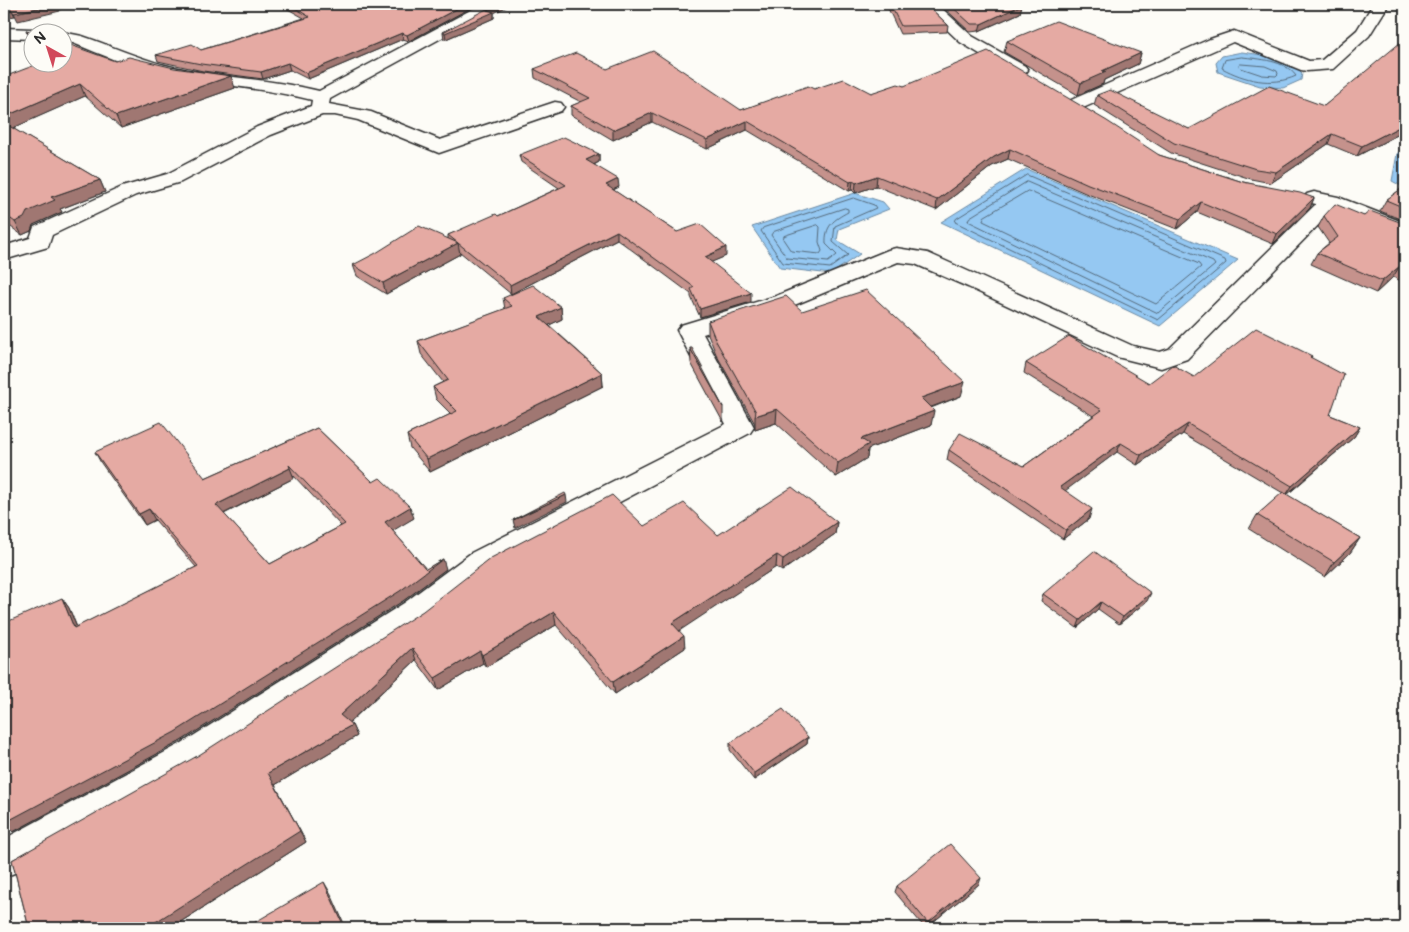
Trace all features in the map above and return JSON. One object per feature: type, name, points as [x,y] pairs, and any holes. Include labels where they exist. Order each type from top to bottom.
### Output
[{"type":"street","points":[[4,253],[40,242],[42,232],[129,191],[174,178],[320,103],[493,4]]},
{"type":"street","points":[[928,4],[966,39],[1034,79]]},
{"type":"street","points":[[1076,104],[1216,42],[1234,36],[1307,66],[1327,65],[1363,33],[1381,4]]},
{"type":"street","points":[[4,33],[22,34]]},
{"type":"street","points":[[72,38],[159,69],[287,88],[320,103],[367,118],[439,147],[555,107]]},
{"type":"street","points":[[1060,94],[1098,117]]},
{"type":"street","points":[[1294,195],[1331,201],[1405,230]]},
{"type":"street","points":[[4,859],[194,754],[415,612],[482,561],[741,427],[689,330],[784,301],[896,255],[920,258],[1126,352],[1161,360],[1178,354],[1331,201]]},
{"type":"water","points":[[1242,52],[1258,54],[1290,63],[1302,73],[1301,80],[1283,88],[1260,86],[1218,72],[1216,63],[1222,56]]},
{"type":"water","points":[[1405,145],[1405,188],[1392,181],[1397,154]]},
{"type":"water","points":[[1026,169],[1238,260],[1160,326],[941,222]]},
{"type":"water","points":[[855,193],[883,202],[889,209],[839,229],[837,240],[860,254],[831,274],[780,268],[752,227]]},
{"type":"building","points":[[4,4],[57,4],[14,13],[11,9],[4,10]]},
{"type":"building","points":[[288,4],[466,4],[407,35],[402,33],[306,73],[288,63],[261,72],[201,64],[156,55],[192,44],[201,50],[310,17]]},
{"type":"building","points":[[496,4],[499,4],[487,10],[494,12],[445,33],[443,32]]},
{"type":"building","points":[[890,4],[926,4],[948,25],[901,26]]},
{"type":"building","points":[[949,4],[1022,5],[981,24],[971,24]]},
{"type":"building","points":[[1056,21],[1141,53],[1081,83],[1007,41]]},
{"type":"building","points":[[1401,42],[1405,43],[1405,124],[1362,146],[1332,134],[1276,172],[1256,169],[1174,143],[1097,95],[1110,90],[1189,129],[1269,86],[1324,106]]},
{"type":"building","points":[[72,46],[115,61],[129,57],[174,68],[231,76],[116,116],[80,84],[4,117],[4,77],[22,70],[22,72],[72,72]]},
{"type":"building","points":[[653,51],[741,110],[808,86],[814,89],[844,79],[871,93],[898,84],[904,86],[988,51],[1107,121],[1159,155],[1243,182],[1300,193],[1314,198],[1277,234],[1201,202],[1180,219],[1088,184],[1010,149],[994,157],[937,200],[877,176],[856,183],[850,182],[747,121],[707,140],[652,113],[613,130],[571,106],[590,98],[534,69],[576,53],[607,69]]},
{"type":"building","points":[[4,123],[100,180],[51,197],[55,200],[27,212],[24,218],[15,222],[4,214]]},
{"type":"building","points":[[564,137],[599,154],[586,160],[618,179],[606,185],[677,232],[700,224],[726,247],[705,257],[751,293],[700,309],[691,289],[694,287],[617,231],[510,285],[448,235],[496,214],[498,216],[566,185],[519,155]]},
{"type":"building","points":[[1405,186],[1405,208],[1386,200]]},
{"type":"building","points":[[1335,204],[1364,216],[1370,211],[1405,224],[1405,268],[1400,266],[1382,281],[1317,253],[1338,237],[1324,216]]},
{"type":"building","points":[[419,226],[458,243],[383,283],[353,265],[376,253]]},
{"type":"building","points":[[533,285],[561,307],[539,317],[602,373],[427,459],[407,435],[457,411],[433,387],[448,380],[418,341],[512,306],[503,298]]},
{"type":"building","points":[[866,290],[965,382],[921,398],[934,411],[861,439],[869,444],[838,463],[777,409],[755,416],[756,412],[716,341],[708,321],[786,296],[802,311]]},
{"type":"building","points":[[1256,328],[1312,356],[1310,357],[1344,375],[1330,415],[1360,427],[1292,486],[1188,424],[1141,455],[1121,443],[1060,487],[1092,509],[1066,530],[949,450],[960,433],[1024,466],[1102,410],[1026,363],[1069,336],[1149,383],[1173,365],[1194,377]]},
{"type":"building","points":[[690,348],[692,348],[723,407]]},
{"type":"building","points":[[161,422],[205,478],[317,428],[373,482],[380,478],[410,507],[385,522],[426,569],[443,559],[400,591],[175,732],[4,823],[4,627],[10,624],[9,621],[62,598],[74,628],[198,566],[149,509],[139,514],[95,452]],"holes":[[[289,465],[345,524],[270,564],[216,505],[290,468]]]},
{"type":"building","points":[[792,487],[837,522],[783,559],[777,555],[672,623],[684,636],[613,682],[554,612],[482,655],[480,651],[435,678],[412,648],[340,715],[352,725],[268,773],[300,831],[146,928],[29,928],[12,860],[199,755],[423,611],[491,558],[612,495],[644,526],[684,503],[718,535]]},
{"type":"building","points":[[1283,492],[1360,538],[1334,562],[1257,515]]},
{"type":"building","points":[[565,493],[566,495],[513,520]]},
{"type":"building","points":[[1094,551],[1151,593],[1123,617],[1101,602],[1080,620],[1043,594]]},
{"type":"building","points":[[783,709],[808,737],[754,773],[730,743]]},
{"type":"building","points":[[950,844],[981,878],[928,923],[897,886]]},
{"type":"building","points":[[324,882],[342,922],[332,928],[245,928]]}]
